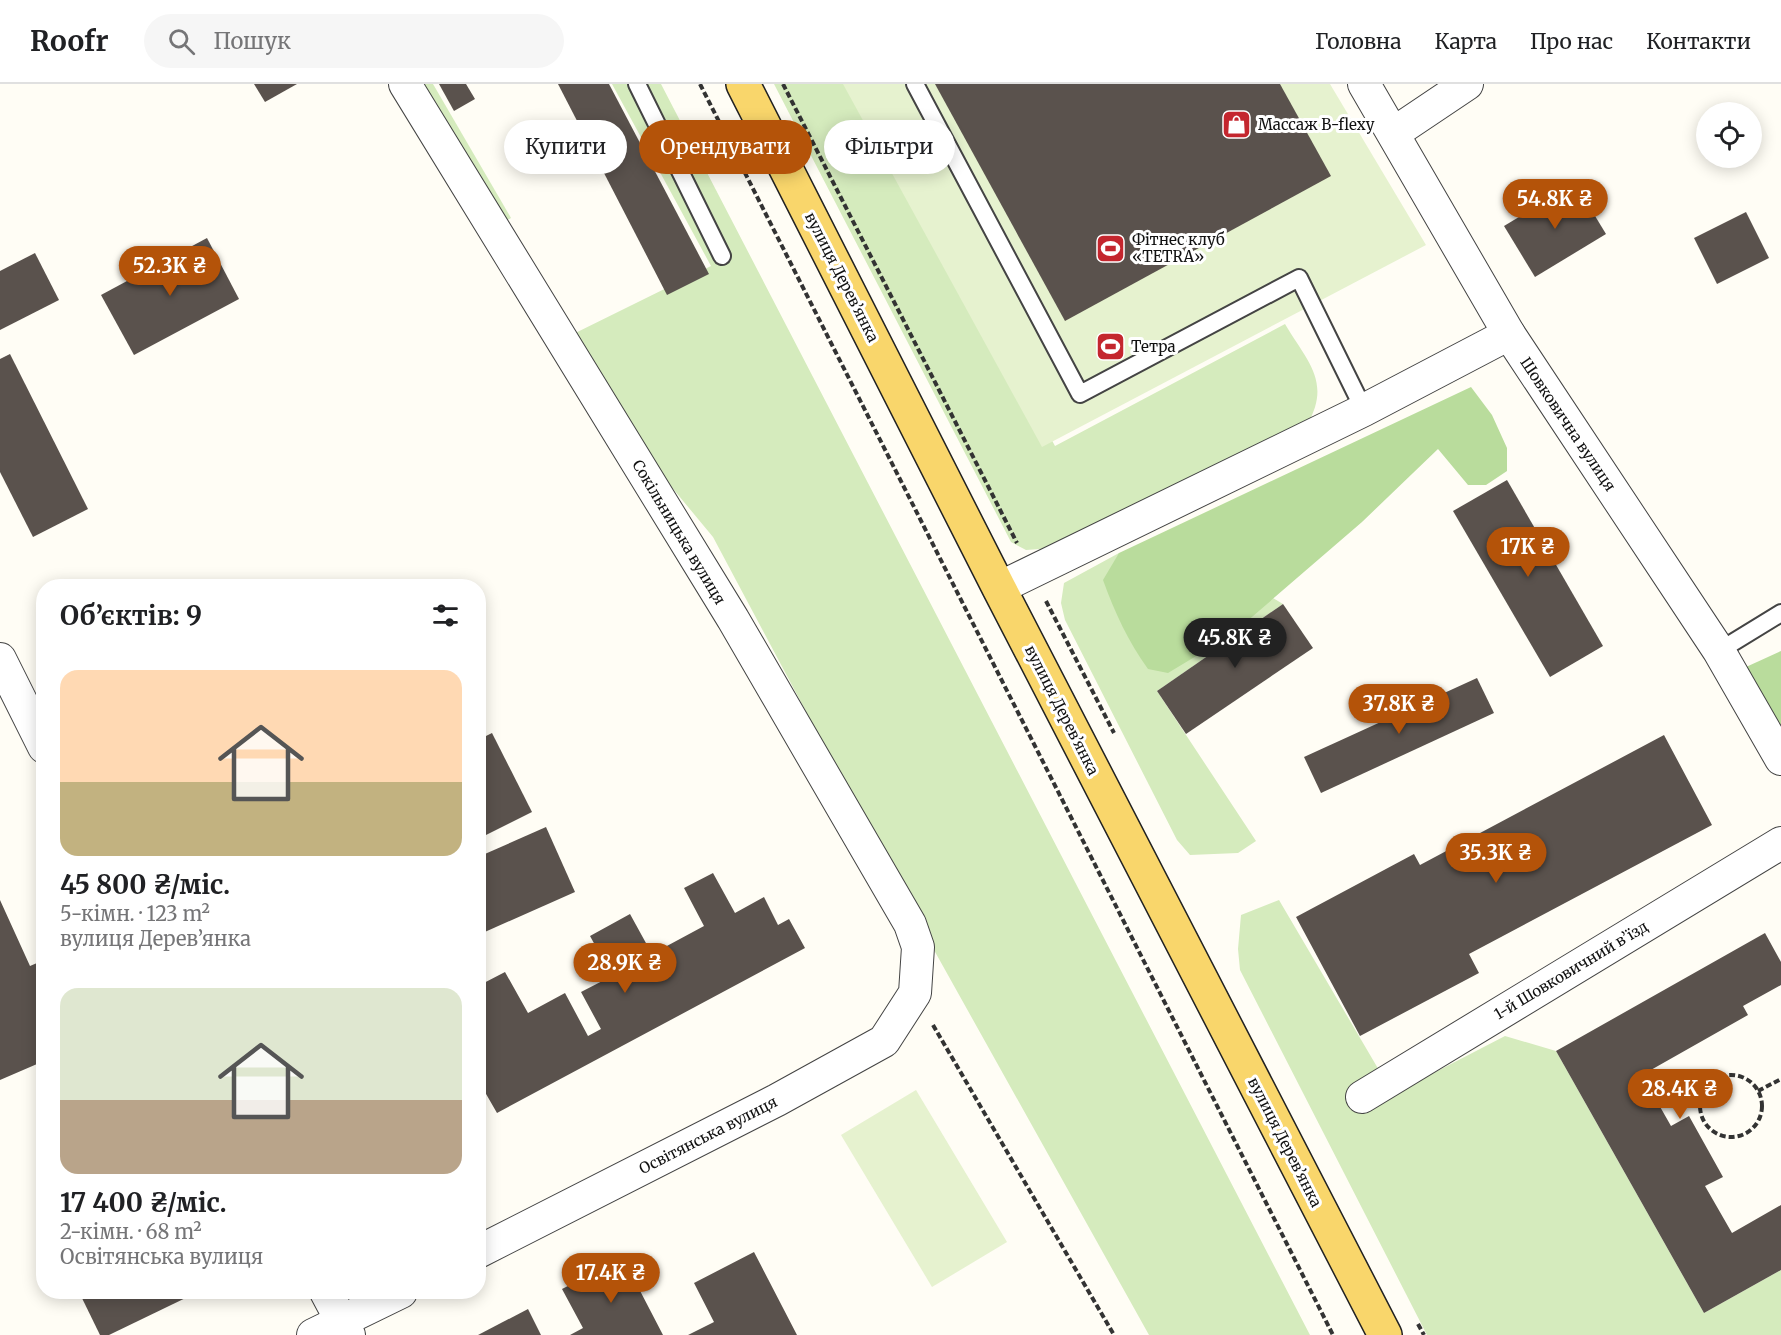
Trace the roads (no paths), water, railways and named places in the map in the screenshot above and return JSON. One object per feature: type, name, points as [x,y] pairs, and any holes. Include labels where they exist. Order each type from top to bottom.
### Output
[{"type":"main road","name":"вулиця Дерев’янка","points":[[743,84],[999,588],[1385,1335]]},
{"type":"street","name":"Сокільницька вулиця","points":[[405,84],[733,619],[910,924],[918,947],[915,993]]},
{"type":"street","name":"Шовковична вулиця","points":[[1364,84],[1509,334],[1719,651],[1781,759]]},
{"type":"street","points":[[1394,133],[1467,84]]},
{"type":"street","points":[[999,588],[1364,410],[1509,334]]},
{"type":"street","points":[[0,658],[36,731]]},
{"type":"street","name":"1-й Шовковичний в’їзд","points":[[1362,1097],[1781,843]]},
{"type":"street","name":"Освітянська вулиця","points":[[486,1248],[777,1100],[884,1041],[915,993]]},
{"type":"street","points":[[330,1299],[345,1328]]},
{"type":"street","points":[[313,1335],[345,1328],[390,1299]]},
{"type":"lane","points":[[637,84],[722,256]]},
{"type":"lane","points":[[915,84],[1080,394],[1299,278],[1364,410]]},
{"type":"lane","points":[[1719,651],[1781,613]]},
{"type":"place","name":"Массаж B-flexy","points":[[1237,124]]},
{"type":"place","name":"Фітнес клуб «TETRA»","points":[[1111,248]]},
{"type":"place","name":"Тетра","points":[[1110,346]]}]
